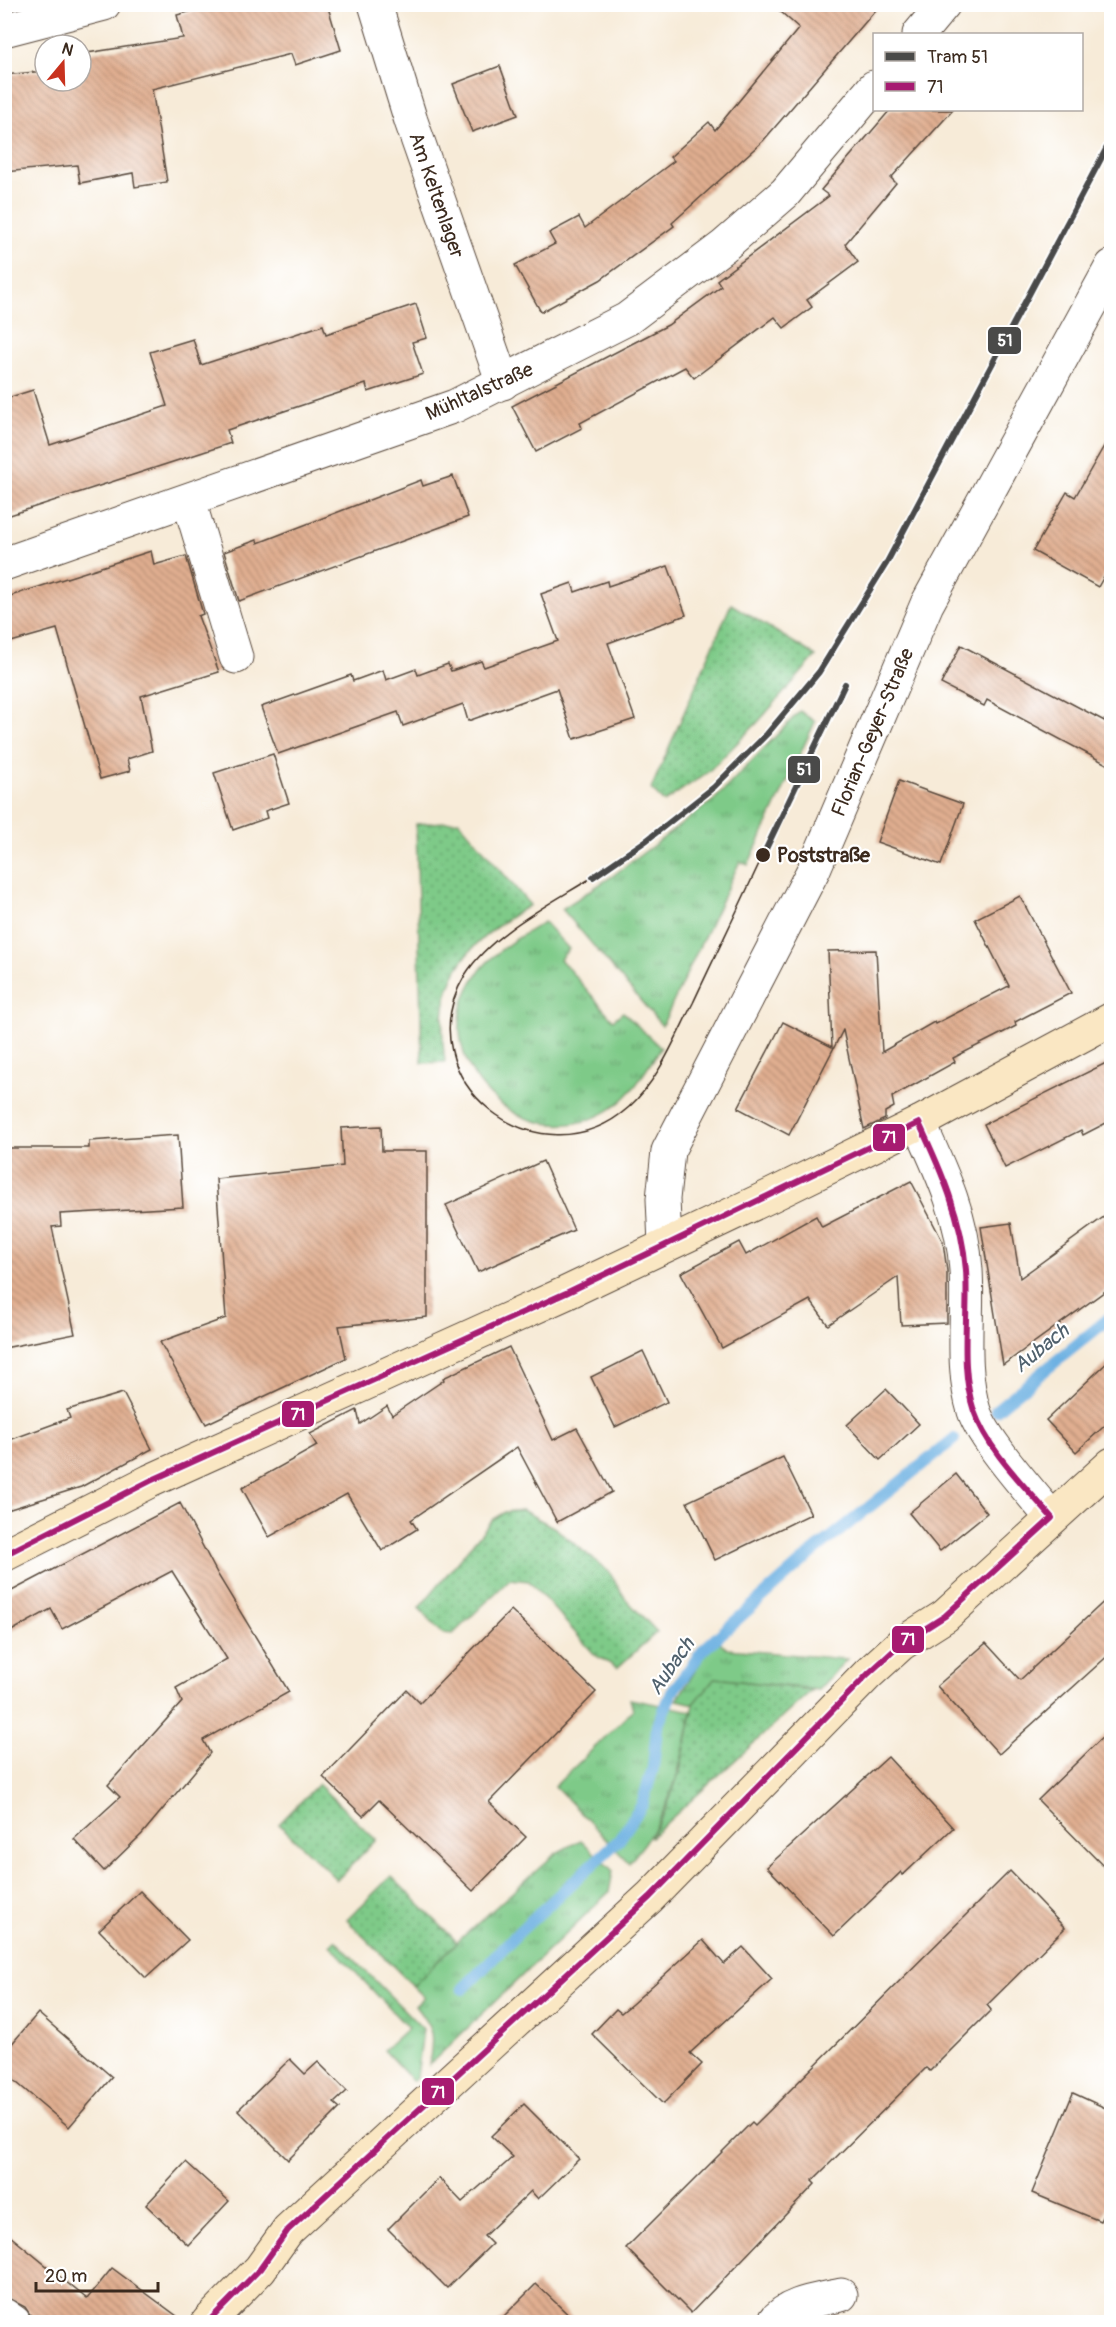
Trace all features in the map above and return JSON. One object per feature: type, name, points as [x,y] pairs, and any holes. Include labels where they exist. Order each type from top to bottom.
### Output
[{"type":"main road","points":[[4,1554],[150,1481],[566,1293],[920,1123],[1112,1019]]},
{"type":"main road","points":[[208,2322],[260,2269],[288,2230],[650,1897],[868,1674],[901,1644],[945,1616],[1112,1464]]},
{"type":"street","points":[[4,30],[104,4]]},
{"type":"street","name":"Am Keltenlager","points":[[375,4],[411,121],[503,383]]},
{"type":"street","points":[[920,33],[944,4]]},
{"type":"street","name":"Mühltalstraße","points":[[4,564],[455,406],[627,320],[724,246],[785,193],[873,88]]},
{"type":"street","name":"Florian-Geyer-Straße","points":[[665,1244],[663,1199],[668,1150],[814,869],[927,604],[1112,266]]},
{"type":"street","points":[[189,501],[236,657]]},
{"type":"street","points":[[920,1123],[950,1189],[961,1230],[966,1270],[968,1371],[974,1412],[996,1447],[1052,1518]]},
{"type":"street","points":[[774,2322],[778,2316],[804,2303],[841,2295]]},
{"type":"street","points":[[4,2315],[14,2322]]},
{"type":"green space","points":[[731,604],[816,656],[758,722],[708,772],[664,802],[651,789]]},
{"type":"green space","points":[[800,711],[815,722],[748,865],[740,861],[662,1026],[562,909],[611,877],[715,799]]},
{"type":"green space","points":[[459,821],[530,905],[486,935],[457,969],[444,1009],[445,1062],[422,1063],[416,824]]},
{"type":"green space","points":[[544,922],[569,949],[560,959],[613,1020],[623,1012],[661,1048],[637,1084],[620,1102],[586,1121],[551,1124],[518,1115],[491,1095],[470,1068],[460,1037],[463,1002],[482,968],[503,948]]},
{"type":"green space","points":[[522,1510],[555,1528],[609,1572],[625,1598],[657,1632],[617,1668],[595,1655],[529,1581],[510,1579],[453,1634],[442,1633],[419,1608],[493,1519],[505,1512]]},
{"type":"green space","points":[[719,1641],[727,1649],[847,1659],[818,1690],[716,1678],[694,1704],[677,1700],[706,1653]]},
{"type":"green space","points":[[715,1678],[812,1690],[650,1838],[666,1809],[680,1771],[694,1704]]},
{"type":"green space","points":[[630,1699],[692,1711],[672,1792],[655,1827],[629,1863],[555,1786],[633,1710]]},
{"type":"green space","points":[[318,1784],[376,1840],[337,1880],[279,1824]]},
{"type":"green space","points":[[581,1840],[613,1871],[609,1892],[429,2065],[432,2046],[431,2033],[426,2021],[415,2006],[424,1997],[413,1986],[457,1942],[556,1853]]},
{"type":"green space","points":[[391,1876],[457,1942],[413,1986],[347,1920]]},
{"type":"green space","points":[[335,1940],[423,2029],[417,2077],[413,2081],[384,2050],[408,2028],[330,1945]]},
{"type":"building","points":[[219,4],[327,4],[341,50],[295,65],[291,54],[152,89],[167,182],[135,187],[133,173],[80,183],[77,165],[4,172],[4,75],[33,72],[33,93],[93,93],[93,52],[183,38],[177,15]]},
{"type":"building","points":[[772,4],[881,4],[763,141],[672,223],[674,226],[600,280],[541,312],[515,265],[555,244],[549,233],[579,217],[585,228],[674,161],[670,157],[709,122],[715,130],[799,28]]},
{"type":"building","points":[[500,66],[518,115],[472,132],[453,84]]},
{"type":"building","points":[[889,111],[952,111],[891,178],[896,183],[845,244],[858,262],[807,300],[812,307],[784,328],[775,317],[694,378],[685,367],[580,423],[582,428],[536,452],[512,406],[668,325],[721,286],[717,280],[829,196],[821,190]]},
{"type":"building","points":[[416,304],[427,338],[412,342],[423,374],[368,392],[366,384],[227,430],[231,443],[4,517],[4,399],[33,390],[50,445],[167,406],[150,352],[193,339],[201,365],[323,325],[326,334]]},
{"type":"building","points":[[1112,432],[1112,562],[1098,587],[1033,551],[1067,492],[1075,497]]},
{"type":"building","points":[[453,476],[468,517],[239,601],[224,552],[257,540],[258,543],[421,480],[423,486]]},
{"type":"building","points":[[151,551],[154,565],[186,556],[203,614],[198,616],[219,672],[141,696],[152,751],[127,759],[130,771],[100,779],[57,629],[4,644],[4,598]]},
{"type":"building","points":[[668,566],[686,615],[608,643],[635,719],[574,739],[557,689],[468,721],[463,704],[403,726],[398,712],[278,754],[261,707],[351,675],[353,681],[383,670],[386,680],[416,669],[418,675],[448,664],[451,671],[481,661],[484,667],[558,641],[541,594],[572,583],[575,592],[607,581],[608,586]]},
{"type":"building","points":[[961,645],[1112,725],[1112,767],[987,700],[984,706],[941,684]]},
{"type":"building","points":[[273,754],[289,803],[265,811],[267,818],[233,830],[214,773]]},
{"type":"building","points":[[899,781],[963,804],[941,865],[877,842]]},
{"type":"building","points":[[1020,896],[1071,993],[1015,1022],[1016,1026],[953,1058],[955,1062],[892,1097],[894,1107],[885,1112],[885,1119],[864,1129],[843,1030],[789,1135],[738,1108],[783,1022],[832,1047],[828,951],[876,950],[882,1052],[934,1022],[935,1024],[1009,986],[975,919]]},
{"type":"building","points":[[1112,1060],[1112,1120],[1083,1135],[1081,1130],[1005,1168],[984,1124]]},
{"type":"building","points":[[381,1126],[382,1151],[427,1151],[427,1317],[339,1326],[346,1358],[206,1424],[160,1342],[226,1318],[216,1179],[343,1166],[341,1128]]},
{"type":"building","points":[[178,1135],[183,1207],[60,1214],[61,1226],[52,1227],[75,1334],[4,1348],[4,1148],[89,1148],[89,1141]]},
{"type":"building","points":[[543,1161],[574,1230],[478,1272],[446,1205]]},
{"type":"building","points":[[911,1181],[943,1242],[947,1271],[947,1323],[901,1325],[898,1277],[828,1325],[810,1300],[722,1348],[681,1273],[739,1242],[746,1255],[816,1216],[822,1227]]},
{"type":"building","points":[[1112,1211],[1112,1286],[1003,1365],[981,1227],[1011,1223],[1020,1278]]},
{"type":"building","points":[[509,1347],[553,1440],[577,1428],[612,1492],[557,1522],[517,1447],[411,1520],[417,1529],[382,1551],[347,1494],[269,1537],[242,1488],[317,1446],[310,1434],[357,1410],[360,1424],[387,1406],[392,1415],[444,1380],[443,1378]]},
{"type":"building","points":[[643,1351],[667,1402],[615,1427],[591,1377]]},
{"type":"building","points":[[1112,1358],[1112,1419],[1076,1452],[1046,1420]]},
{"type":"building","points":[[886,1389],[919,1424],[880,1460],[847,1425]]},
{"type":"building","points":[[123,1393],[152,1449],[81,1487],[4,1511],[4,1442],[70,1418],[67,1410]]},
{"type":"building","points":[[783,1457],[811,1514],[715,1560],[687,1502]]},
{"type":"building","points":[[956,1474],[987,1513],[940,1551],[909,1513]]},
{"type":"building","points":[[180,1503],[218,1575],[289,1692],[203,1740],[210,1753],[142,1834],[104,1871],[74,1839],[120,1797],[108,1785],[182,1702],[176,1688],[227,1659],[172,1571],[62,1629],[51,1609],[4,1635],[4,1595]]},
{"type":"building","points":[[1112,1594],[1112,1652],[999,1754],[937,1686],[986,1643],[1020,1680]]},
{"type":"building","points":[[511,1610],[596,1692],[489,1802],[526,1837],[473,1891],[379,1800],[363,1816],[323,1777],[407,1690],[420,1703]]},
{"type":"building","points":[[1112,1728],[1112,1875],[1038,1800]]},
{"type":"building","points":[[888,1757],[953,1828],[903,1875],[901,1872],[834,1936],[767,1867]]},
{"type":"building","points":[[1010,1871],[1065,1928],[987,2005],[991,2010],[930,2071],[926,2068],[812,2181],[815,2184],[691,2313],[626,2248],[752,2122],[755,2125]]},
{"type":"building","points":[[140,1891],[188,1940],[146,1978],[99,1930]]},
{"type":"building","points":[[703,1940],[724,1964],[743,1947],[772,1979],[690,2053],[702,2064],[663,2104],[592,2034],[616,2009],[621,2013]]},
{"type":"building","points":[[38,2013],[112,2077],[69,2127],[4,2072],[4,2053]]},
{"type":"building","points":[[290,2059],[305,2074],[318,2062],[347,2091],[334,2103],[340,2108],[288,2160],[238,2110]]},
{"type":"building","points":[[1073,2093],[1112,2111],[1112,2196],[1100,2221],[1032,2193]]},
{"type":"building","points":[[524,2104],[579,2159],[538,2199],[531,2191],[484,2236],[492,2244],[447,2288],[388,2229],[439,2178],[462,2202],[513,2157],[491,2136]]},
{"type":"building","points":[[186,2162],[229,2201],[188,2245],[146,2205]]},
{"type":"building","points":[[4,2231],[87,2299],[112,2268],[185,2322],[35,2322],[25,2307],[4,2296]]},
{"type":"building","points":[[536,2284],[576,2322],[498,2322]]},
{"type":"waterway","name":"Aubach","points":[[996,1410],[1112,1316]]},
{"type":"waterway","name":"Aubach","points":[[463,1989],[521,1930],[619,1840],[642,1805],[653,1768],[657,1727],[672,1692],[704,1649],[812,1553],[954,1439]]},
{"type":"tram line","name":"51","points":[[593,877],[647,840],[714,787],[767,734],[819,672],[886,564],[1112,138]]},
{"type":"tram line","name":"51","points":[[763,855],[845,684]]},
{"type":"tram line","points":[[593,877],[523,920],[490,946],[465,975],[451,1014],[452,1051],[466,1084],[490,1110],[521,1128],[557,1135],[594,1129],[629,1107],[640,1096],[658,1071],[673,1044],[763,855]]},
{"type":"transit line","name":"71","points":[[4,1555],[150,1481],[566,1293],[919,1123],[949,1195],[964,1251],[967,1287],[967,1376],[974,1411],[980,1426],[998,1454],[1052,1518],[945,1616],[901,1644],[868,1674],[650,1897],[288,2230],[260,2269],[208,2322]]},
{"type":"place","name":"Poststraße","points":[[763,855]]}]
